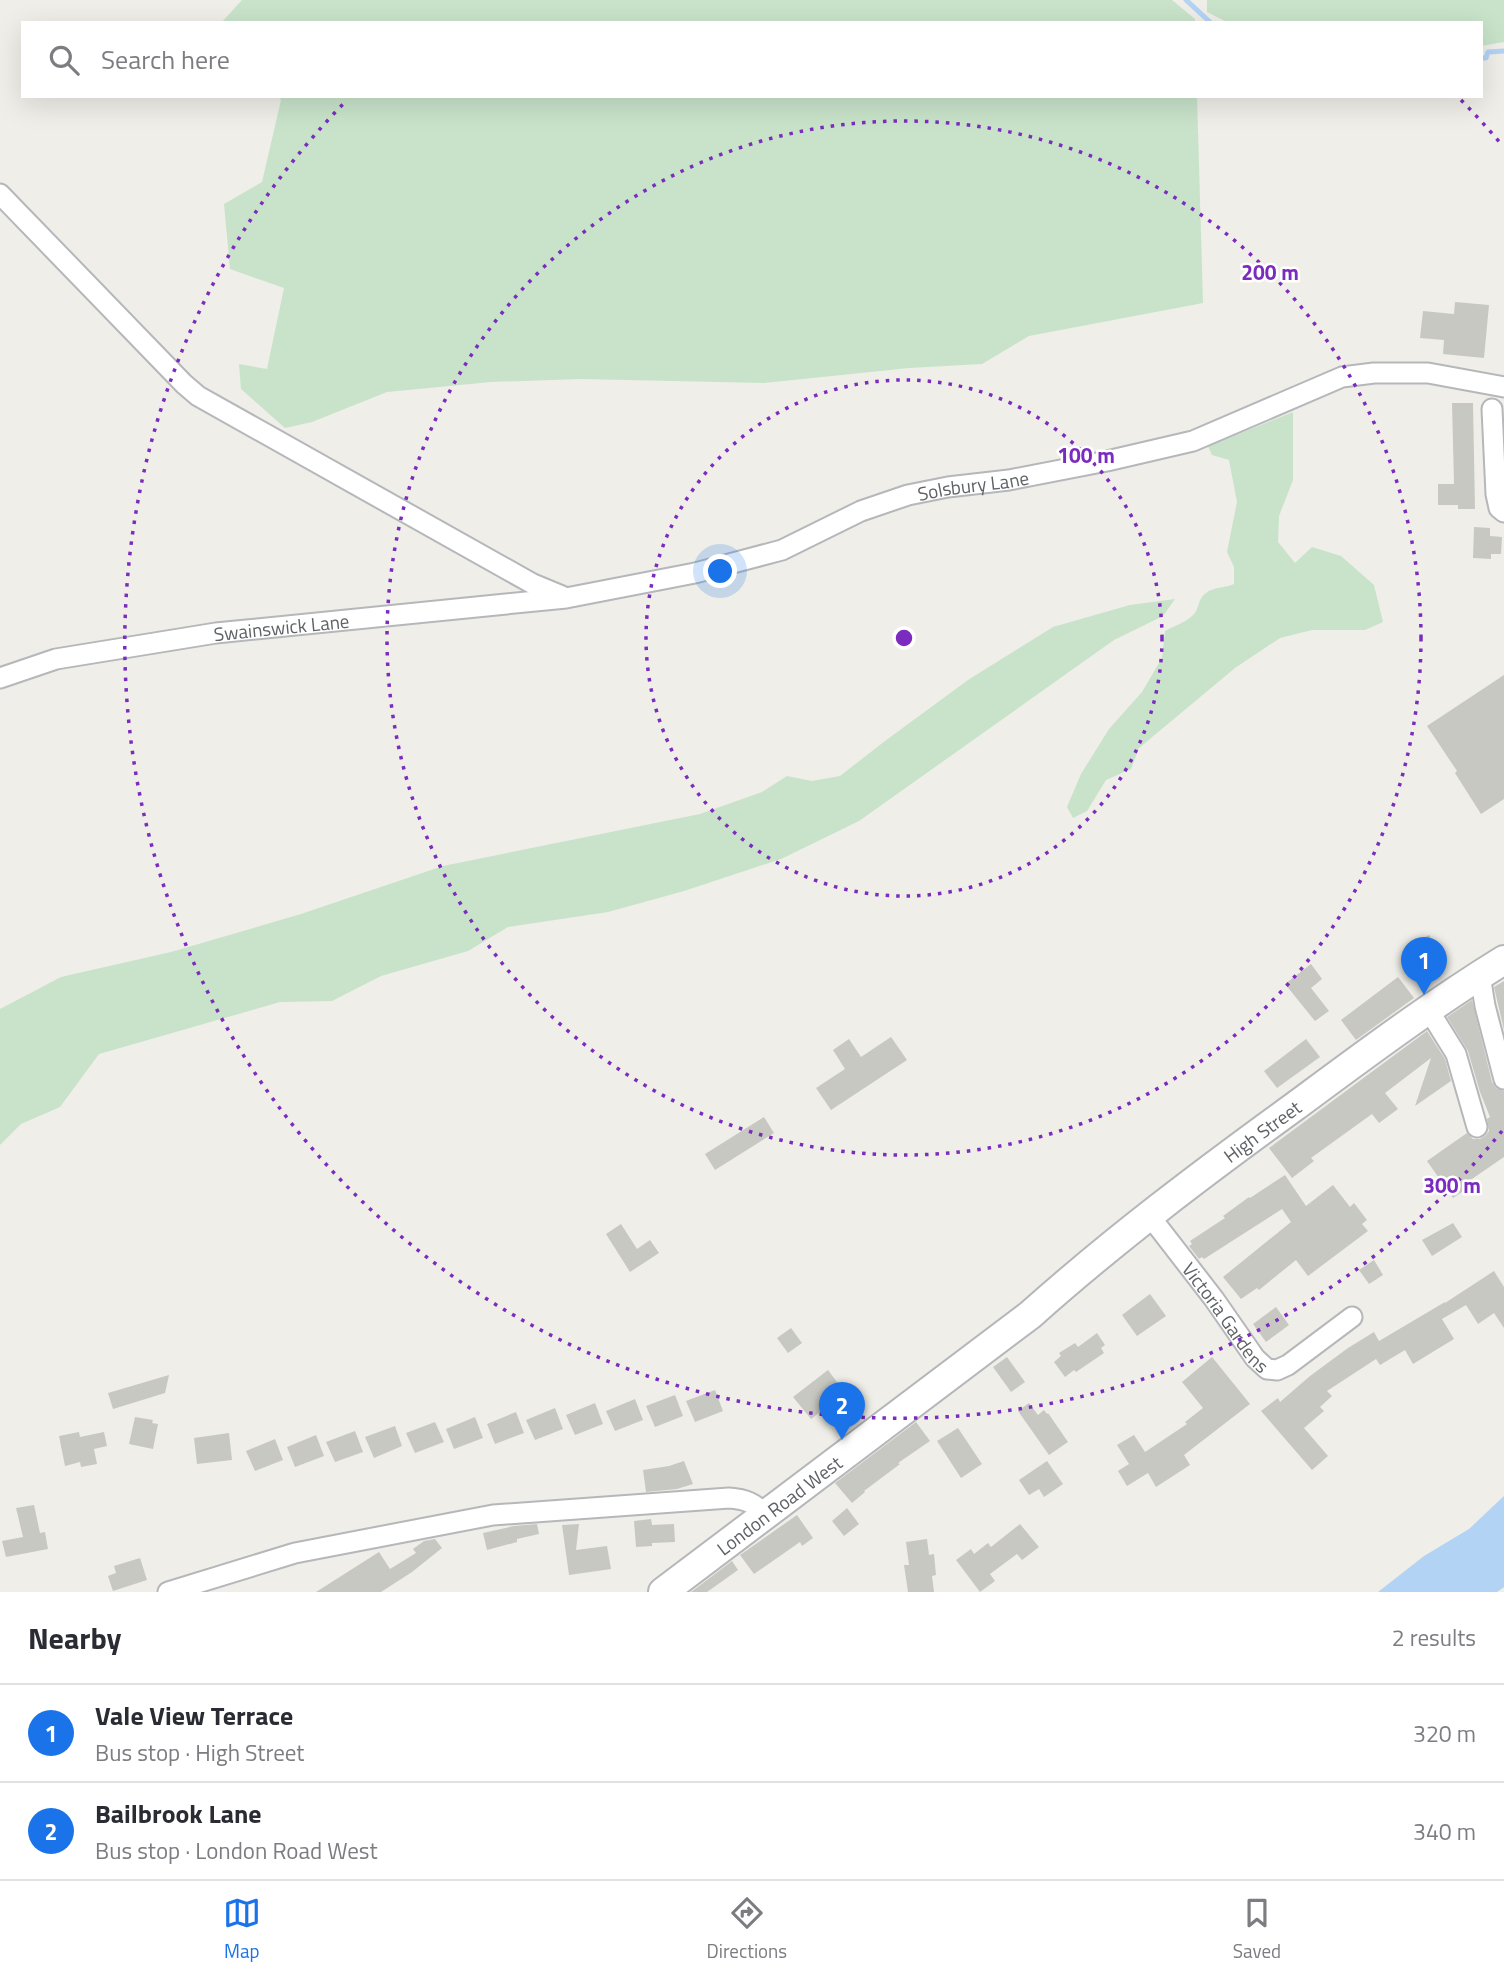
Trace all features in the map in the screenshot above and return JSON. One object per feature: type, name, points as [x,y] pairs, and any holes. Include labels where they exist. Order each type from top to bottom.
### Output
[{"type":"street","points":[[0,194],[198,396],[533,584],[566,597]]},
{"type":"street","name":"Solsbury Lane","points":[[566,597],[695,573],[782,550],[861,511],[908,495],[948,486],[1009,480],[1107,461],[1193,440],[1342,377],[1374,373],[1418,373],[1504,387]]},
{"type":"street","points":[[1492,409],[1496,494],[1499,508],[1504,512]]},
{"type":"street","name":"Swainswick Lane","points":[[0,678],[56,659],[216,633],[566,597]]},
{"type":"street","name":"High Street","points":[[1030,1315],[1149,1214],[1428,1009],[1504,960]]},
{"type":"street","points":[[1480,975],[1504,1079]]},
{"type":"street","points":[[1428,1009],[1456,1054],[1477,1128]]},
{"type":"street","name":"Victoria Gardens","points":[[1149,1214],[1214,1298],[1255,1358],[1267,1369],[1277,1370],[1288,1365],[1352,1317]]},
{"type":"street","name":"London Road West","points":[[663,1592],[1030,1315]]},
{"type":"street","points":[[168,1592],[295,1553],[493,1515],[729,1498],[755,1503],[766,1515]]},
{"type":"green space","points":[[242,0],[1172,0],[1195,19],[1195,21],[223,21]]},
{"type":"green space","points":[[1207,0],[1504,0],[1504,42],[1483,46],[1483,21],[1225,21],[1207,12]]},
{"type":"green space","points":[[280,98],[1197,98],[1203,303],[1029,336],[982,364],[909,368],[764,383],[581,379],[491,382],[387,392],[312,422],[285,428],[241,389],[239,364],[267,369],[284,288],[230,269],[224,204],[262,182]]},
{"type":"green space","points":[[1293,412],[1293,480],[1279,516],[1278,542],[1295,563],[1312,547],[1341,556],[1374,585],[1383,622],[1365,630],[1312,630],[1280,638],[1235,668],[1139,748],[1131,769],[1106,780],[1087,811],[1073,818],[1067,807],[1081,774],[1109,729],[1142,692],[1162,658],[1165,631],[1192,616],[1206,593],[1234,584],[1234,567],[1227,552],[1237,502],[1229,460],[1212,455],[1208,446]]},
{"type":"green space","points":[[1175,599],[1163,616],[1114,640],[859,821],[781,859],[684,891],[608,912],[508,927],[468,951],[381,976],[332,1001],[280,1002],[99,1054],[60,1107],[21,1124],[0,1145],[0,1009],[61,977],[171,952],[301,914],[443,866],[700,814],[762,792],[787,776],[812,781],[840,776],[968,680],[1053,627],[1130,605]]},
{"type":"water","points":[[1504,1496],[1504,1587],[1497,1592],[1378,1592],[1424,1556],[1469,1529]]},
{"type":"building","points":[[1455,302],[1489,305],[1484,358],[1443,354],[1444,340],[1420,338],[1423,311],[1454,314]]},
{"type":"building","points":[[1452,403],[1473,403],[1475,509],[1458,509],[1458,505],[1438,505],[1438,484],[1454,484]]},
{"type":"building","points":[[1474,527],[1490,528],[1490,536],[1502,537],[1501,554],[1491,554],[1491,559],[1473,558]]},
{"type":"building","points":[[1504,675],[1504,799],[1481,814],[1427,726]]},
{"type":"building","points":[[1429,935],[1438,951],[1410,967],[1402,952]]},
{"type":"building","points":[[1311,964],[1322,979],[1311,988],[1329,1011],[1315,1021],[1285,984]]},
{"type":"building","points":[[1398,977],[1414,998],[1356,1040],[1341,1020]]},
{"type":"building","points":[[1504,981],[1504,1030],[1494,987]]},
{"type":"building","points":[[1472,1000],[1492,1082],[1496,1088],[1504,1091],[1504,1157],[1469,1181],[1472,1185],[1453,1198],[1427,1161],[1467,1133],[1473,1139],[1480,1139],[1489,1131],[1487,1119],[1490,1117],[1468,1051],[1447,1017]]},
{"type":"building","points":[[1427,1031],[1445,1059],[1451,1081],[1415,1106],[1431,1058],[1385,1093],[1398,1109],[1379,1123],[1372,1114],[1311,1158],[1314,1161],[1292,1178],[1269,1148]]},
{"type":"building","points":[[891,1037],[907,1060],[831,1110],[816,1088],[845,1069],[833,1050],[849,1039],[861,1057]]},
{"type":"building","points":[[1306,1039],[1320,1057],[1277,1088],[1264,1071]]},
{"type":"building","points":[[764,1117],[774,1133],[715,1170],[705,1154]]},
{"type":"building","points":[[1285,1175],[1306,1206],[1333,1185],[1350,1207],[1354,1203],[1367,1220],[1362,1224],[1368,1231],[1308,1276],[1296,1260],[1259,1290],[1257,1288],[1241,1299],[1223,1277],[1291,1222],[1282,1209],[1204,1259],[1199,1259],[1189,1246],[1192,1244],[1190,1241],[1225,1218],[1223,1216],[1249,1197]]},
{"type":"building","points":[[1453,1223],[1462,1237],[1432,1256],[1422,1240]]},
{"type":"building","points":[[621,1224],[637,1249],[650,1240],[659,1253],[630,1272],[606,1234]]},
{"type":"building","points":[[1374,1260],[1383,1275],[1369,1284],[1359,1270]]},
{"type":"building","points":[[1494,1271],[1504,1287],[1504,1328],[1494,1313],[1478,1324],[1466,1305],[1442,1319],[1454,1339],[1413,1364],[1405,1350],[1380,1365],[1376,1359],[1327,1391],[1332,1396],[1320,1407],[1324,1411],[1304,1428],[1328,1456],[1312,1470],[1261,1411],[1278,1398],[1280,1402],[1310,1376],[1374,1332],[1379,1341]]},
{"type":"building","points":[[1150,1294],[1166,1316],[1137,1336],[1122,1315]]},
{"type":"building","points":[[1276,1307],[1289,1325],[1266,1342],[1253,1324]]},
{"type":"building","points":[[791,1328],[802,1343],[788,1353],[777,1338]]},
{"type":"building","points":[[1097,1333],[1105,1345],[1101,1348],[1104,1353],[1065,1377],[1054,1362],[1061,1356],[1059,1353],[1075,1343],[1078,1347]]},
{"type":"building","points":[[1007,1357],[1025,1382],[1011,1392],[993,1367]]},
{"type":"building","points":[[1212,1357],[1250,1404],[1184,1455],[1190,1465],[1156,1487],[1148,1473],[1127,1486],[1118,1471],[1129,1464],[1117,1445],[1134,1435],[1145,1452],[1187,1424],[1185,1422],[1203,1408],[1182,1382]]},
{"type":"building","points":[[828,1370],[845,1393],[811,1419],[793,1397]]},
{"type":"building","points":[[169,1375],[165,1393],[113,1409],[108,1393]]},
{"type":"building","points":[[715,1390],[723,1411],[695,1422],[686,1401]]},
{"type":"building","points":[[675,1395],[683,1416],[655,1427],[646,1406]]},
{"type":"building","points":[[635,1399],[643,1420],[615,1431],[606,1411]]},
{"type":"building","points":[[595,1403],[603,1424],[575,1435],[566,1415]]},
{"type":"building","points":[[1029,1403],[1038,1415],[1044,1410],[1048,1413],[1068,1442],[1049,1455],[1018,1411]]},
{"type":"building","points":[[555,1408],[563,1429],[535,1440],[526,1420]]},
{"type":"building","points":[[516,1412],[524,1433],[495,1444],[487,1424]]},
{"type":"building","points":[[135,1417],[153,1420],[152,1423],[158,1424],[153,1449],[129,1444]]},
{"type":"building","points":[[475,1417],[483,1438],[454,1449],[446,1429]]},
{"type":"building","points":[[435,1422],[444,1442],[415,1453],[406,1433]]},
{"type":"building","points":[[916,1422],[930,1441],[898,1463],[900,1464],[852,1503],[835,1483]]},
{"type":"building","points":[[395,1426],[402,1446],[374,1458],[365,1437]]},
{"type":"building","points":[[958,1428],[982,1464],[961,1478],[937,1441]]},
{"type":"building","points":[[355,1431],[363,1452],[335,1462],[326,1442]]},
{"type":"building","points":[[79,1432],[80,1437],[104,1432],[107,1446],[94,1449],[97,1464],[81,1467],[80,1462],[65,1466],[59,1436]]},
{"type":"building","points":[[229,1433],[232,1460],[197,1464],[194,1438]]},
{"type":"building","points":[[316,1435],[324,1456],[295,1467],[287,1447]]},
{"type":"building","points":[[275,1439],[283,1460],[255,1471],[246,1451]]},
{"type":"building","points":[[684,1461],[693,1484],[677,1489],[646,1492],[643,1470]]},
{"type":"building","points":[[1047,1461],[1063,1484],[1044,1497],[1039,1489],[1029,1495],[1019,1480]]},
{"type":"building","points":[[34,1505],[40,1533],[45,1532],[48,1549],[6,1557],[2,1541],[23,1537],[16,1508]]},
{"type":"building","points":[[847,1508],[859,1524],[844,1536],[832,1521]]},
{"type":"building","points":[[797,1515],[813,1538],[802,1546],[800,1542],[754,1574],[740,1555]]},
{"type":"building","points":[[651,1519],[652,1525],[674,1524],[675,1542],[636,1547],[634,1521]]},
{"type":"building","points":[[537,1524],[539,1534],[487,1550],[483,1533]]},
{"type":"building","points":[[579,1524],[576,1550],[607,1546],[611,1569],[569,1575],[562,1525]]},
{"type":"building","points":[[1020,1524],[1039,1547],[1022,1560],[1017,1554],[990,1574],[995,1581],[980,1592],[956,1560],[971,1549],[974,1554],[988,1543],[991,1547]]},
{"type":"building","points":[[435,1539],[442,1548],[381,1592],[316,1592],[379,1552],[390,1569],[416,1553],[413,1549],[424,1541]]},
{"type":"building","points":[[927,1539],[929,1555],[934,1554],[934,1592],[908,1592],[904,1565],[909,1565],[906,1542]]},
{"type":"building","points":[[140,1558],[147,1580],[113,1591],[108,1576],[116,1573],[114,1566]]},
{"type":"building","points":[[732,1561],[738,1570],[707,1592],[691,1592]]},
{"type":"waterway","points":[[1186,0],[1209,21]]},
{"type":"waterway","points":[[1483,58],[1486,58],[1488,52],[1504,51]]},
{"type":"place","name":"Vale View Terrace","points":[[1424,995]]},
{"type":"place","name":"Bailbrook Lane","points":[[842,1440]]}]
